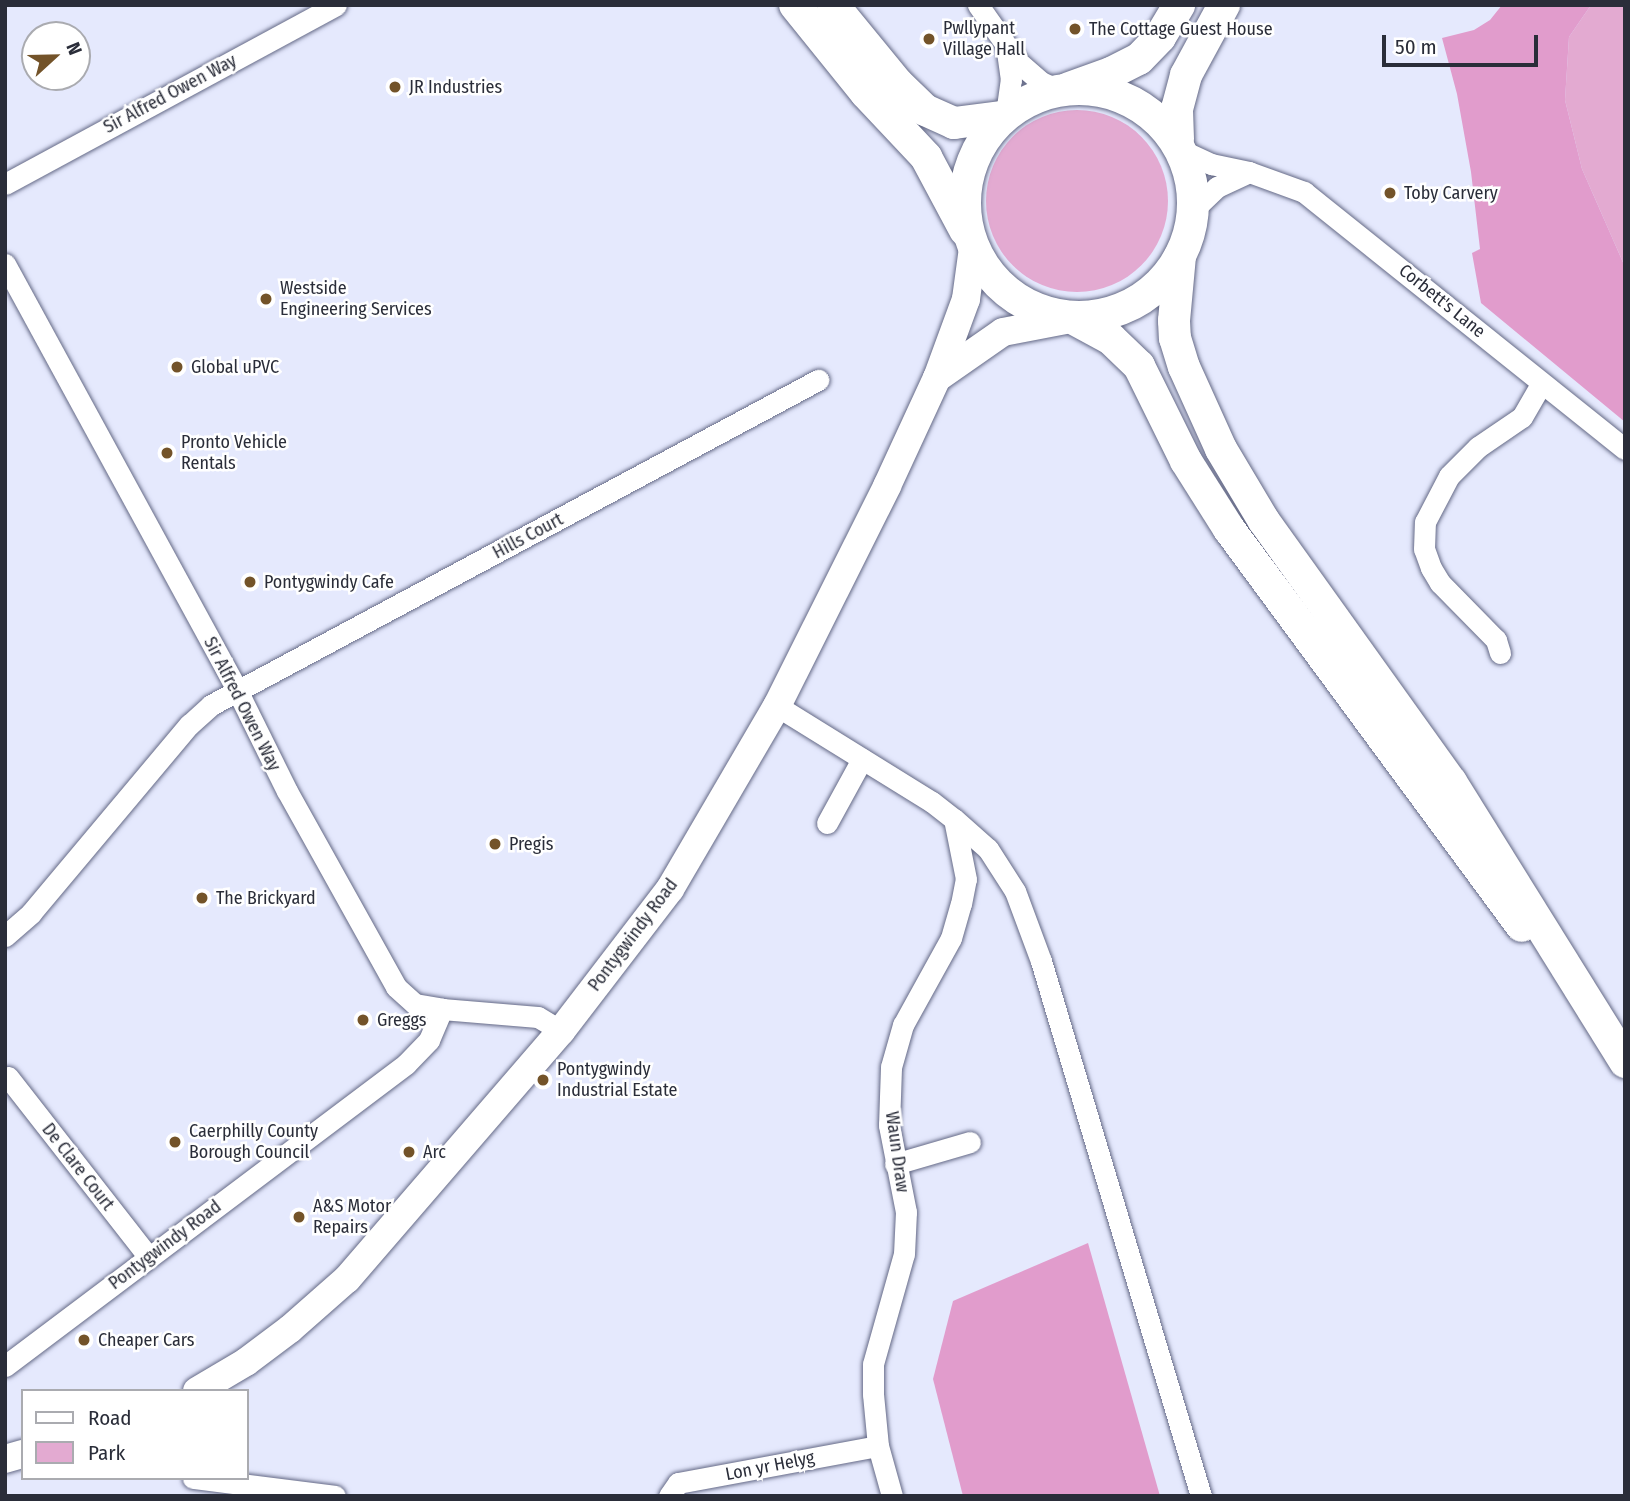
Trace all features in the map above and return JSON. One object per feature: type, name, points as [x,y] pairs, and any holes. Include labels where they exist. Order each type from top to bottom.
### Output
[{"type":"main road","points":[[795,5],[866,93],[926,157],[987,272],[1010,293],[1040,309],[1072,319],[1106,335],[1139,366],[1186,461],[1229,529],[1476,867],[1607,1035]]},
{"type":"main road","points":[[833,5],[898,84],[925,110],[954,123],[1003,115]]},
{"type":"main road","points":[[972,246],[968,200],[973,162],[985,135],[1003,115],[1029,97],[1111,73],[1139,59],[1160,37],[1179,5]]},
{"type":"main road","points":[[1224,5],[1186,75],[1177,109],[1181,145],[1192,182],[1193,210],[1180,256],[1174,321],[1175,338],[1184,367],[1221,449],[1264,522],[1451,782],[1625,1062]]},
{"type":"main road","points":[[1061,89],[1100,95],[1143,108],[1161,119],[1181,145]]},
{"type":"main road","name":"Pontygwindy Road","points":[[200,1389],[246,1362],[346,1279],[561,1031],[670,888],[777,706],[829,607],[937,378],[966,299],[972,246]]},
{"type":"main road","points":[[1072,319],[1101,319],[1127,308],[1160,280],[1180,256]]},
{"type":"main road","name":"Pontygwindy Road","points":[[937,378],[978,346],[1003,332],[1072,319]]},
{"type":"street","name":"Sir Alfred Owen Way","points":[[5,184],[337,5]]},
{"type":"street","points":[[978,5],[1006,47],[1028,72],[1061,89]]},
{"type":"street","points":[[1003,115],[1012,80],[1006,47]]},
{"type":"street","name":"Corbett's Lane","points":[[1181,145],[1211,164],[1249,172],[1304,192],[1625,449]]},
{"type":"street","points":[[1193,210],[1217,187],[1249,172]]},
{"type":"street","name":"Sir Alfred Owen Way","points":[[5,264],[238,692],[293,803],[396,987],[415,1004],[442,1009],[538,1017],[561,1031]]},
{"type":"street","name":"Hills Court","points":[[5,936],[31,913],[189,725],[211,705],[818,380]]},
{"type":"street","points":[[1500,653],[1496,640],[1440,583],[1431,568],[1424,549],[1425,522],[1449,476],[1478,447],[1522,417],[1542,383]]},
{"type":"street","points":[[777,706],[954,819],[988,849],[1015,891],[1041,961],[1201,1496]]},
{"type":"street","points":[[827,823],[862,759]]},
{"type":"street","name":"Waun Draw","points":[[892,1496],[878,1446],[873,1364],[904,1254],[906,1212],[889,1125],[891,1067],[903,1025],[951,938],[965,879],[954,819]]},
{"type":"street","name":"Pontygwindy Road","points":[[5,1366],[406,1064],[429,1040],[442,1009]]},
{"type":"street","name":"De Clare Court","points":[[8,1077],[148,1256]]},
{"type":"street","points":[[895,1164],[970,1142]]},
{"type":"street","name":"Lon yr Helyg","points":[[669,1496],[678,1483],[878,1446]]},
{"type":"street","points":[[208,1480],[335,1496]]},
{"type":"green space","points":[[1591,5],[1625,5],[1625,267],[1582,169],[1565,100],[1569,37]]},
{"type":"green space","points":[[1077,110],[1095,111],[1112,117],[1142,136],[1161,166],[1167,183],[1167,219],[1161,236],[1142,266],[1112,285],[1095,291],[1077,292],[1059,291],[1042,285],[1012,266],[993,236],[987,219],[986,201],[987,183],[993,166],[1012,136],[1042,117],[1059,111]]},
{"type":"shaded area","points":[[1502,5],[1591,5],[1569,37],[1565,100],[1582,169],[1625,267],[1625,422],[1481,303],[1472,253],[1480,249],[1471,172],[1457,94],[1442,38],[1474,30],[1490,20]]},
{"type":"shaded area","points":[[1088,1243],[1160,1496],[963,1496],[933,1379],[953,1301]]},
{"type":"place","name":"The Cottage Guest House","points":[[1075,29]]},
{"type":"place","name":"Pwllypant Village Hall","points":[[929,39]]},
{"type":"place","name":"JR Industries","points":[[395,87]]},
{"type":"place","name":"Toby Carvery","points":[[1390,193]]},
{"type":"place","name":"Westside Engineering Services","points":[[266,299]]},
{"type":"place","name":"Global uPVC","points":[[177,367]]},
{"type":"place","name":"Pronto Vehicle Rentals","points":[[167,453]]},
{"type":"place","name":"Pontygwindy Cafe","points":[[250,582]]},
{"type":"place","name":"Pregis","points":[[495,844]]},
{"type":"place","name":"The Brickyard","points":[[202,898]]},
{"type":"place","name":"Greggs","points":[[363,1020]]},
{"type":"place","name":"Pontygwindy Industrial Estate","points":[[543,1080]]},
{"type":"place","name":"Caerphilly County Borough Council","points":[[175,1142]]},
{"type":"place","name":"Arc","points":[[409,1152]]},
{"type":"place","name":"A&S Motor Repairs","points":[[299,1217]]},
{"type":"place","name":"Cheaper Cars","points":[[84,1340]]}]
